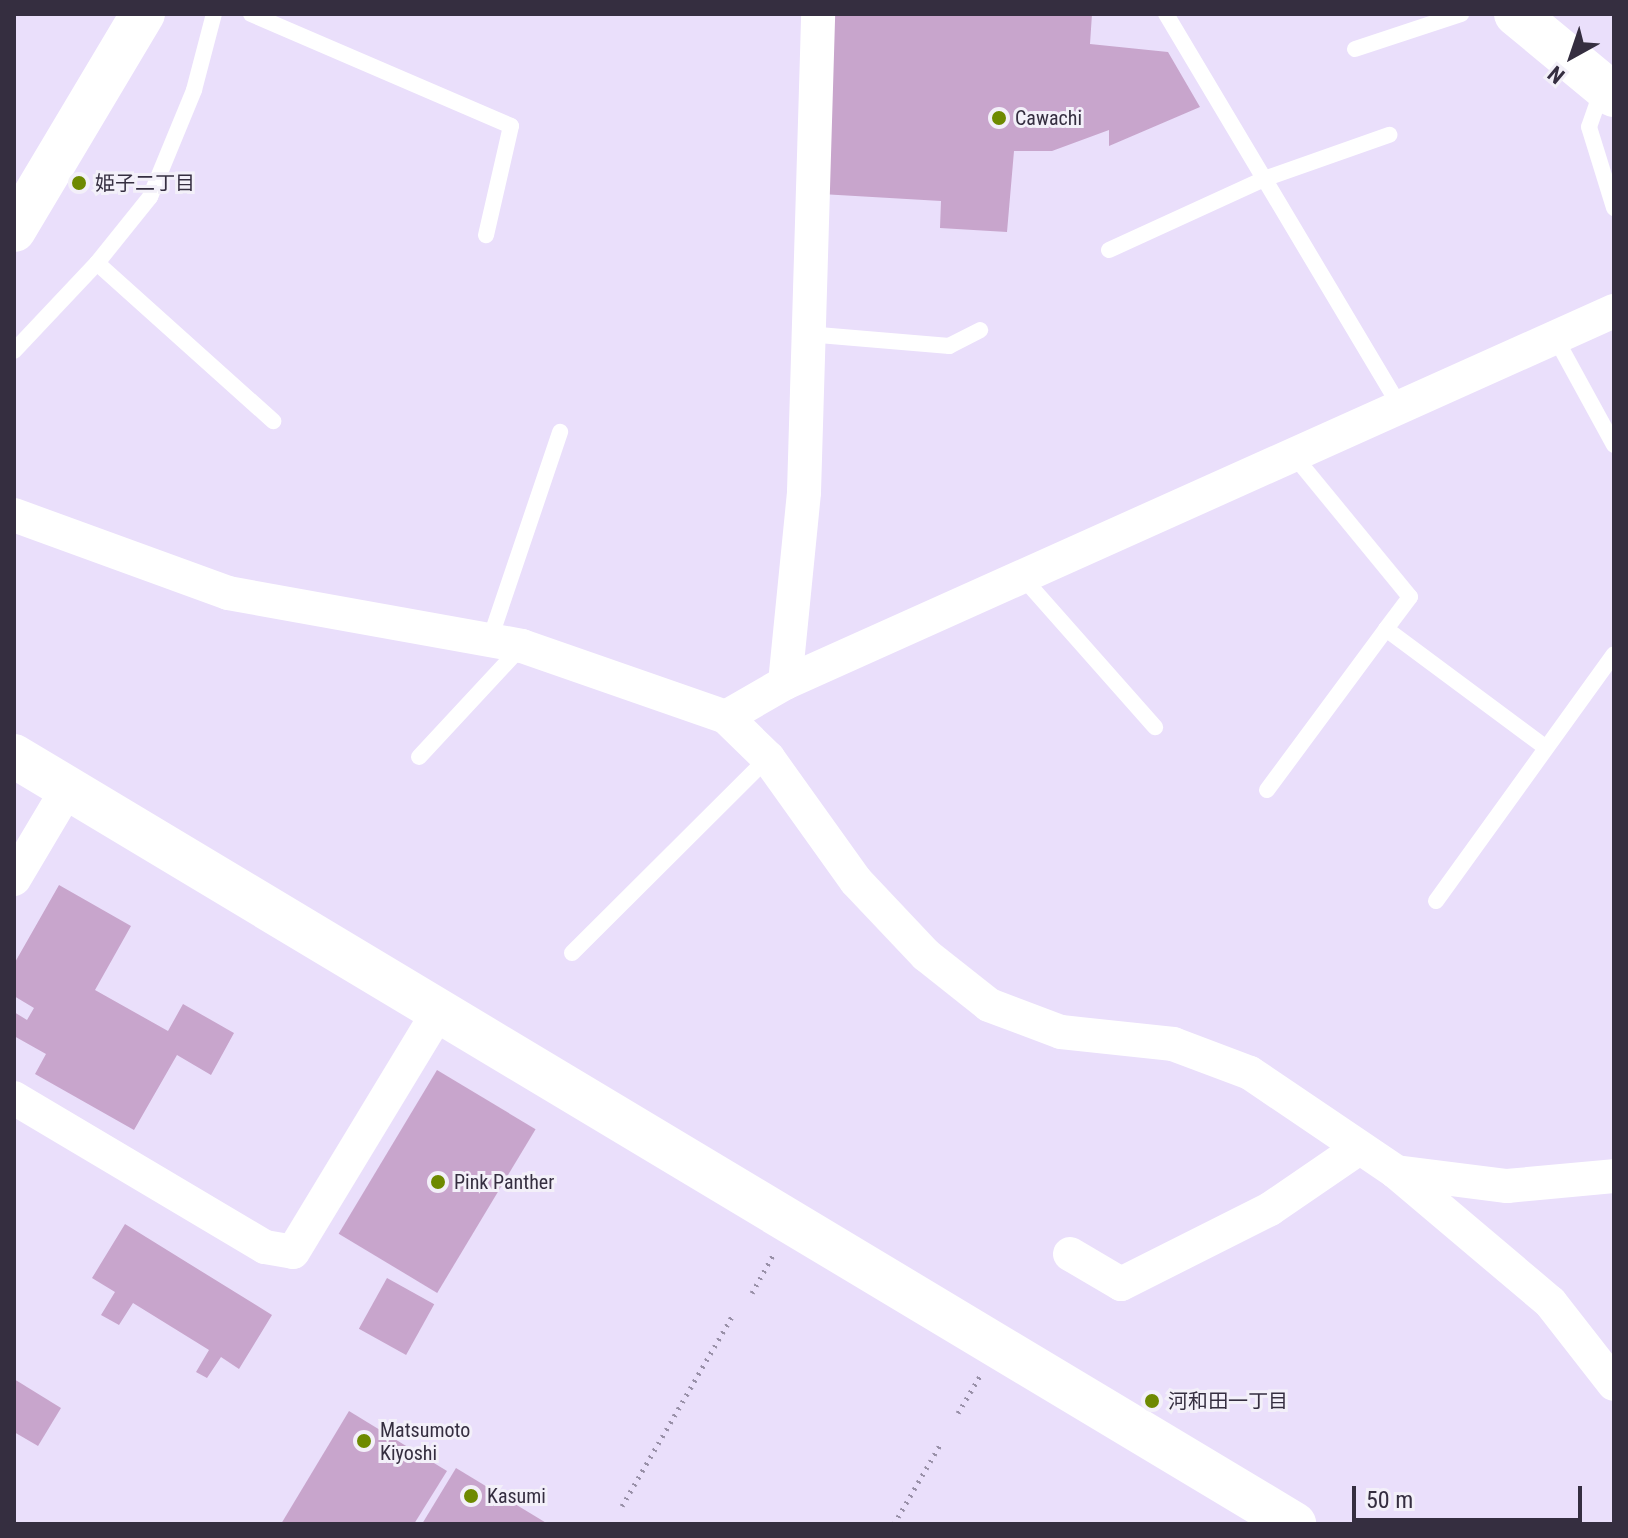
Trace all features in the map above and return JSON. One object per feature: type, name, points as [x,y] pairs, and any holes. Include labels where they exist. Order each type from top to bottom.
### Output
[{"type":"street","points":[[14,230],[143,14]]},
{"type":"street","points":[[785,683],[804,492],[818,14]]},
{"type":"street","points":[[1529,19],[1609,91]]},
{"type":"street","points":[[726,717],[785,683],[1024,579],[1614,311]]},
{"type":"street","points":[[14,515],[228,593],[522,646],[726,717],[768,758],[856,881],[926,955],[989,1005],[1061,1032],[1173,1044],[1250,1073],[1396,1172],[1550,1302],[1614,1384]]},
{"type":"street","points":[[14,756],[441,1008],[1294,1524]]},
{"type":"street","points":[[14,879],[68,788]]},
{"type":"street","points":[[14,1098],[265,1247],[293,1252],[441,1008]]},
{"type":"street","points":[[1070,1254],[1121,1284],[1270,1209],[1359,1148]]},
{"type":"street","points":[[1396,1172],[1507,1186],[1614,1176]]},
{"type":"lane","points":[[14,351],[97,263],[150,197],[194,90],[214,14]]},
{"type":"lane","points":[[251,14],[511,126],[486,235]]},
{"type":"lane","points":[[1166,14],[1401,408]]},
{"type":"lane","points":[[1355,49],[1461,14]]},
{"type":"lane","points":[[1609,91],[1589,127],[1614,208]]},
{"type":"lane","points":[[1109,250],[1264,179],[1389,135]]},
{"type":"lane","points":[[97,263],[273,421]]},
{"type":"lane","points":[[807,334],[949,346],[980,330]]},
{"type":"lane","points":[[1556,339],[1614,445]]},
{"type":"lane","points":[[489,642],[560,432]]},
{"type":"lane","points":[[1267,790],[1410,597],[1295,457]]},
{"type":"lane","points":[[1024,579],[1155,727]]},
{"type":"lane","points":[[1386,629],[1546,748]]},
{"type":"lane","points":[[419,757],[522,646]]},
{"type":"lane","points":[[1436,901],[1614,654]]},
{"type":"lane","points":[[572,953],[768,758]]},
{"type":"path","points":[[752,1293],[776,1250]]},
{"type":"path","points":[[622,1506],[732,1316]]},
{"type":"path","points":[[958,1413],[982,1374]]},
{"type":"path","points":[[894,1524],[941,1443]]},
{"type":"building","name":"Cawachi","points":[[830,14],[1092,14],[1090,44],[1168,52],[1200,107],[1109,146],[1109,130],[1052,151],[1014,151],[1007,232],[940,228],[941,201],[821,194]]},
{"type":"building","points":[[59,885],[131,926],[95,990],[168,1031],[183,1004],[234,1033],[211,1075],[177,1055],[134,1130],[35,1074],[46,1054],[14,1036],[14,1012],[27,1020],[34,1008],[14,996],[14,964]]},
{"type":"building","name":"Pink Panther","points":[[437,1070],[536,1129],[437,1293],[339,1234]]},
{"type":"building","points":[[125,1224],[272,1315],[239,1369],[221,1357],[207,1378],[196,1372],[209,1350],[133,1303],[119,1325],[101,1315],[115,1292],[92,1278]]},
{"type":"building","points":[[387,1278],[434,1304],[406,1355],[359,1329]]},
{"type":"building","points":[[14,1379],[61,1408],[38,1446],[14,1432]]},
{"type":"building","name":"Matsumoto Kiyoshi","points":[[349,1411],[447,1471],[414,1524],[281,1524]]},
{"type":"building","name":"Kasumi","points":[[456,1468],[548,1524],[422,1524]]},
{"type":"place","name":"Cawachi","points":[[999,118]]},
{"type":"place","name":"姫子二丁目","points":[[79,183]]},
{"type":"place","name":"Pink Panther","points":[[438,1182]]},
{"type":"place","name":"河和田一丁目","points":[[1152,1401]]},
{"type":"place","name":"Matsumoto Kiyoshi","points":[[364,1441]]},
{"type":"place","name":"Kasumi","points":[[471,1496]]}]
